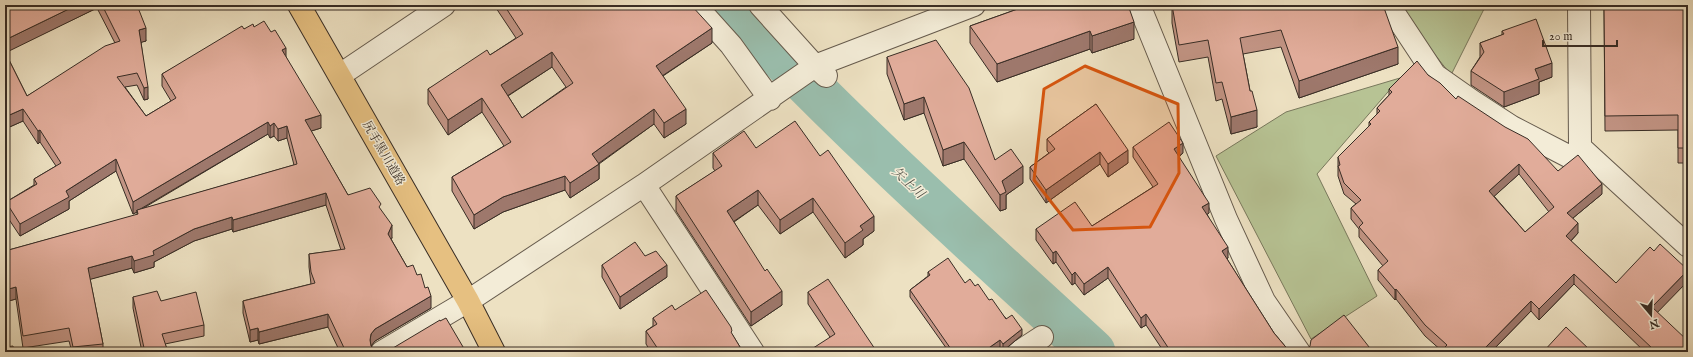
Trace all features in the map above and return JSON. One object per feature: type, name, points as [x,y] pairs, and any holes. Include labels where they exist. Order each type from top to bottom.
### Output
[{"type":"main road","name":"尻手黒川道路","points":[[299,5],[468,300],[494,352]]},
{"type":"main road","name":"尻手黒川道路","points":[[468,300],[506,352]]},
{"type":"street","points":[[340,76],[444,5]]},
{"type":"street","points":[[695,5],[731,45],[770,99]]},
{"type":"street","points":[[760,5],[822,72]]},
{"type":"street","points":[[382,352],[468,300],[644,185],[770,99],[822,72],[974,5]]},
{"type":"street","points":[[1139,5],[1226,219],[1264,301],[1299,352]]},
{"type":"street","points":[[1393,5],[1394,13],[1435,75],[1472,101],[1512,126],[1568,156]]},
{"type":"street","points":[[1579,5],[1580,147],[1688,246]]},
{"type":"street","points":[[644,185],[753,352]]},
{"type":"street","points":[[1019,352],[1042,337]]},
{"type":"highlighted area","points":[[1085,66],[1178,104],[1179,173],[1150,227],[1073,230],[1034,180],[1044,89]]},
{"type":"green space","points":[[1402,5],[1486,5],[1451,75],[1402,13]]},
{"type":"green space","points":[[1400,78],[1317,174],[1377,296],[1311,339],[1216,156],[1286,112]]},
{"type":"building","points":[[5,5],[77,5],[5,40]]},
{"type":"building","points":[[102,5],[137,5],[146,28],[139,30],[148,87],[144,88],[137,73],[117,77],[146,116],[176,98],[162,74],[242,26],[244,29],[253,24],[254,27],[264,21],[271,32],[275,30],[286,48],[282,50],[321,115],[305,120],[348,195],[370,188],[381,204],[379,207],[392,225],[388,234],[407,267],[413,265],[417,275],[421,274],[425,288],[428,287],[431,296],[375,329],[371,334],[371,346],[376,351],[381,352],[346,352],[328,314],[259,332],[258,328],[250,330],[243,301],[315,283],[311,272],[309,254],[345,249],[326,193],[233,220],[232,217],[194,229],[153,251],[154,255],[134,261],[132,256],[88,268],[103,344],[73,347],[69,328],[23,336],[16,287],[5,290],[5,251],[138,214],[137,210],[297,164],[287,126],[278,129],[274,123],[270,126],[268,122],[133,202],[116,159],[66,191],[69,197],[20,224],[6,202],[37,184],[34,179],[61,163],[40,130],[38,131],[23,109],[5,117],[5,52],[27,96],[105,46],[120,41]]},
{"type":"building","points":[[504,5],[691,5],[712,28],[656,66],[686,109],[664,123],[654,109],[592,154],[599,164],[570,183],[565,176],[503,197],[474,215],[452,177],[511,142],[482,98],[448,120],[428,89],[487,50],[490,55],[523,34]],"holes":[[[552,52],[573,83],[522,118],[501,85]]]},
{"type":"building","points":[[1029,5],[1128,5],[1134,22],[1092,36],[1090,31],[997,64],[970,26]]},
{"type":"building","points":[[1172,5],[1383,5],[1398,47],[1299,81],[1281,30],[1240,38],[1250,91],[1252,91],[1257,110],[1231,117],[1222,82],[1216,83],[1208,40],[1179,45]]},
{"type":"building","points":[[1604,5],[1688,5],[1688,148],[1678,148],[1678,115],[1605,116]]},
{"type":"building","points":[[1536,19],[1552,63],[1535,69],[1539,79],[1504,92],[1471,71],[1484,52],[1480,43],[1504,34],[1502,31]]},
{"type":"building","points":[[936,40],[969,88],[995,160],[1011,149],[1023,166],[1002,181],[1006,192],[1000,195],[964,142],[943,150],[924,97],[904,104],[887,57]]},
{"type":"building","points":[[1417,61],[1428,75],[1440,83],[1456,99],[1458,96],[1505,127],[1528,139],[1558,171],[1578,155],[1602,184],[1567,213],[1578,223],[1566,236],[1616,283],[1650,247],[1654,251],[1660,244],[1688,270],[1652,307],[1688,341],[1688,352],[1653,352],[1652,351],[1654,350],[1574,274],[1539,309],[1531,301],[1485,348],[1490,352],[1450,352],[1445,347],[1447,345],[1425,325],[1396,289],[1395,290],[1378,270],[1388,261],[1359,227],[1363,223],[1351,208],[1361,200],[1344,183],[1338,166],[1340,165],[1338,157],[1371,124],[1369,122],[1380,111],[1377,108],[1392,92],[1389,89]],"holes":[[[1519,164],[1554,207],[1525,232],[1489,191]]]},
{"type":"building","points":[[1096,104],[1128,150],[1108,164],[1100,152],[1046,190],[1030,167],[1055,149],[1047,139]]},
{"type":"building","points":[[795,121],[820,156],[828,150],[874,216],[860,226],[863,230],[845,243],[813,198],[780,220],[758,190],[727,211],[765,271],[767,269],[782,291],[751,312],[676,196],[722,166],[713,153],[744,131],[756,148]]},
{"type":"building","points":[[1169,122],[1183,143],[1174,149],[1209,203],[1202,207],[1228,247],[1222,251],[1274,333],[1290,352],[1171,352],[1146,314],[1141,318],[1108,267],[1084,284],[1075,272],[1072,275],[1056,251],[1053,253],[1036,229],[1075,202],[1092,226],[1158,184],[1133,147]]},
{"type":"building","points":[[635,242],[645,256],[656,251],[667,265],[620,297],[602,265]]},
{"type":"building","points":[[948,258],[965,283],[970,279],[975,286],[978,284],[989,300],[992,299],[1006,319],[1012,315],[1022,329],[1003,344],[1000,340],[983,352],[953,352],[910,290],[930,275],[928,272]]},
{"type":"building","points":[[828,279],[877,352],[807,352],[835,334],[808,292]]},
{"type":"building","points":[[706,290],[731,327],[731,332],[743,352],[654,352],[658,349],[646,331],[657,324],[653,318],[672,305],[675,310]]},
{"type":"building","points":[[157,291],[161,301],[196,292],[204,325],[162,334],[168,352],[145,352],[133,297]]},
{"type":"building","points":[[1344,315],[1373,352],[1305,352],[1310,346],[1311,340]]},
{"type":"building","points":[[446,318],[466,352],[383,352],[388,351],[440,320]]},
{"type":"building","points":[[1566,327],[1592,352],[1543,352]]},
{"type":"building","points":[[13,346],[14,352],[5,352],[5,347]]},
{"type":"waterway","name":"矢上川","points":[[731,5],[863,139],[954,225],[1093,352]]}]
